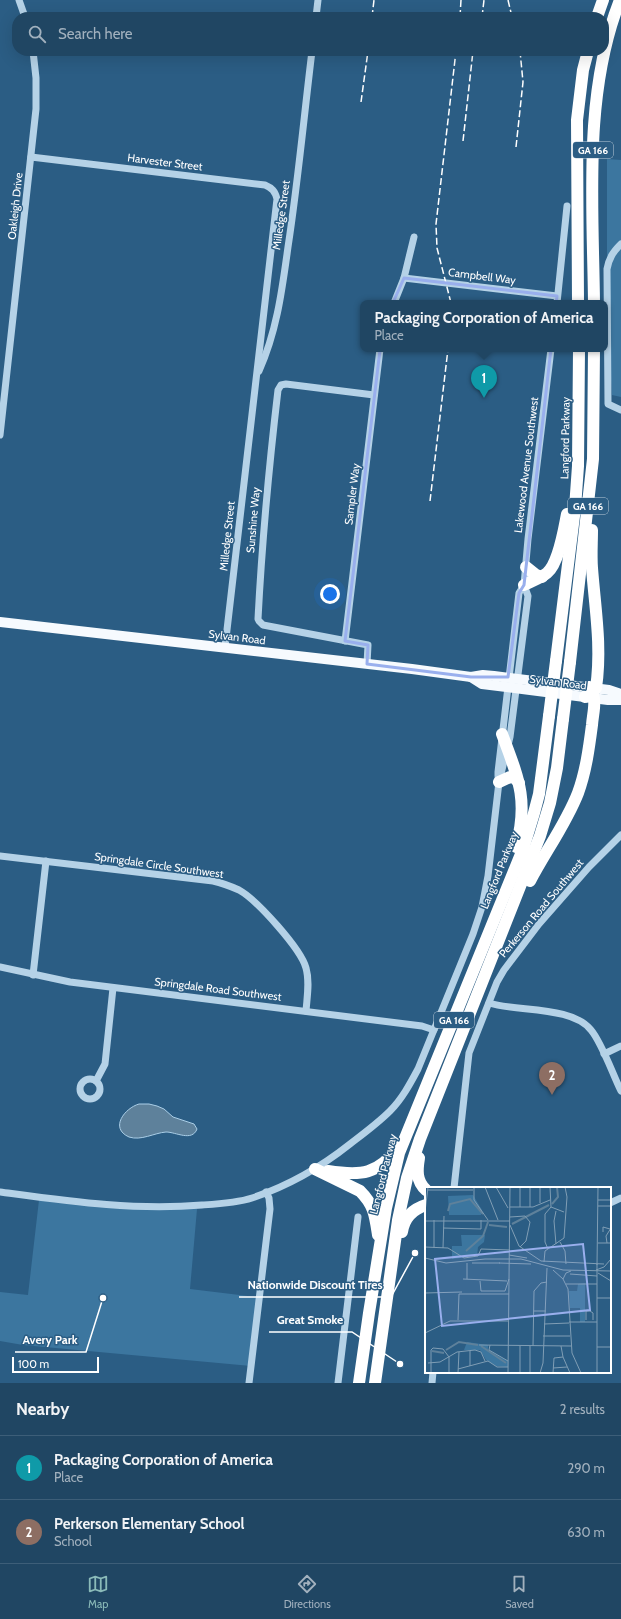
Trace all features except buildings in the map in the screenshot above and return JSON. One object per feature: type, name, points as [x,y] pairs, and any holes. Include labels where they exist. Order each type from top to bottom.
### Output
[{"type":"highway","points":[[599,12],[603,0]]},
{"type":"highway","name":"GA 166","points":[[609,35],[620,0]]},
{"type":"highway","name":"GA 166","points":[[578,300],[577,120],[583,70],[587,56]]},
{"type":"highway","name":"GA 166","points":[[594,300],[593,142],[595,104],[604,56]]},
{"type":"highway","name":"Langford Parkway","points":[[360,1383],[380,1245],[393,1177],[405,1137],[523,850],[534,813],[542,774],[575,508],[578,466],[579,352]]},
{"type":"highway","name":"GA 166","points":[[375,1383],[398,1220],[407,1178],[420,1139],[542,829],[557,768],[593,459],[594,352]]},
{"type":"highway","points":[[499,941],[534,873],[567,817],[577,795],[587,760],[592,693],[600,650],[592,566],[593,459]]},
{"type":"highway","points":[[524,584],[542,577],[551,570],[557,556],[578,466]]},
{"type":"highway","points":[[526,567],[536,575],[542,577]]},
{"type":"highway","points":[[501,902],[521,826],[522,804],[519,783],[502,734]]},
{"type":"highway","points":[[499,782],[510,777],[515,778],[519,783]]},
{"type":"highway","points":[[425,1128],[417,1168],[419,1180],[425,1189]]},
{"type":"highway","points":[[315,1169],[347,1174],[368,1172],[388,1161],[405,1137]]},
{"type":"highway","points":[[315,1169],[360,1191],[370,1201],[375,1213],[380,1245]]},
{"type":"highway","points":[[390,1280],[396,1266],[404,1223],[412,1212],[425,1206]]},
{"type":"main road","name":"Sylvan Road","points":[[0,622],[471,677],[482,684],[512,683],[592,693],[621,700]]},
{"type":"main road","name":"Sylvan Road","points":[[592,693],[609,690],[621,694]]},
{"type":"street","points":[[19,0],[23,12]]},
{"type":"street","points":[[317,12],[318,0]]},
{"type":"street","name":"Oakleigh Drive","points":[[0,435],[36,109],[36,78],[34,56]]},
{"type":"street","name":"Milledge Street","points":[[256,378],[273,336],[278,314],[292,221],[311,56]]},
{"type":"street","name":"Harvester Street","points":[[31,157],[265,185],[270,187],[275,192],[275,211]]},
{"type":"street","points":[[557,300],[567,206]]},
{"type":"street","name":"Milledge Street","points":[[226,648],[275,211]]},
{"type":"street","points":[[395,300],[404,278],[414,237]]},
{"type":"street","points":[[607,300],[607,269],[609,260],[614,251],[621,244]]},
{"type":"street","name":"Campbell Way","points":[[404,278],[557,300]]},
{"type":"street","name":"Sampler Way","points":[[345,641],[380,352]]},
{"type":"street","name":"Lakewood Avenue Southwest","points":[[434,1030],[473,934],[482,907],[488,876],[499,782],[508,749],[519,593],[524,584],[551,352]]},
{"type":"street","points":[[608,352],[608,404],[619,410]]},
{"type":"street","name":"Sunshine Way","points":[[366,664],[368,645],[263,625],[259,621],[262,538],[268,471],[278,390],[281,385],[286,384],[374,395]]},
{"type":"street","name":"Lakewood Avenue Southwest","points":[[499,782],[498,772],[502,734],[512,683]]},
{"type":"street","name":"Perkerson Road Southwest","points":[[489,1003],[504,970],[539,924],[589,867],[621,836]]},
{"type":"street","name":"Springdale Circle Southwest","points":[[0,856],[213,881],[239,890],[256,904],[302,957],[308,979],[306,1011]]},
{"type":"street","points":[[33,975],[46,861]]},
{"type":"street","name":"Springdale Road Southwest","points":[[0,967],[70,982],[422,1026],[434,1030]]},
{"type":"street","points":[[96,1081],[104,1064],[113,988]]},
{"type":"street","points":[[454,1187],[470,1053],[489,1003],[499,1006],[564,1014],[584,1023],[591,1030],[621,1091]]},
{"type":"street","points":[[0,1192],[89,1204],[180,1207],[215,1204],[251,1198],[296,1179],[315,1169],[335,1156],[390,1111],[408,1088],[418,1069],[434,1030]]},
{"type":"street","points":[[604,1054],[621,1046]]},
{"type":"street","points":[[249,1383],[270,1209],[269,1198],[266,1192]]},
{"type":"street","points":[[611,1203],[621,1198]]},
{"type":"street","points":[[338,1383],[358,1217]]},
{"type":"street","points":[[432,1383],[433,1373]]},
{"type":"highlighted area","points":[[404,278],[557,296],[524,585],[519,593],[508,677],[471,677],[367,664],[368,645],[345,641],[383,325]]},
{"type":"shaded area","points":[[607,159],[621,160],[621,397],[612,395],[607,300]]},
{"type":"shaded area","points":[[139,1104],[149,1104],[164,1109],[173,1117],[194,1124],[197,1129],[195,1133],[188,1136],[166,1132],[138,1138],[129,1137],[120,1129],[121,1119],[124,1114]]},
{"type":"shaded area","points":[[39,1200],[197,1209],[190,1289],[257,1297],[251,1366],[23,1345],[0,1341],[0,1292],[28,1295]]},
{"type":"railway","points":[[373,12],[374,0]]},
{"type":"railway","points":[[460,12],[461,0]]},
{"type":"railway","points":[[483,12],[484,0]]},
{"type":"railway","points":[[508,0],[511,12]]},
{"type":"railway","points":[[361,102],[367,56]]},
{"type":"railway","points":[[450,300],[437,248],[436,224],[455,56]]},
{"type":"railway","points":[[463,141],[472,56]]},
{"type":"railway","points":[[516,147],[523,82],[520,56]]},
{"type":"railway","points":[[430,501],[448,352]]},
{"type":"place","name":"Packaging Corporation of America","points":[[484,398]]},
{"type":"place","name":"Perkerson Elementary School","points":[[552,1095]]},
{"type":"place","name":"Nationwide Discount Tires","points":[[415,1253]]},
{"type":"place","name":"Avery Park","points":[[103,1298]]},
{"type":"place","name":"Great Smoke","points":[[400,1364]]}]
